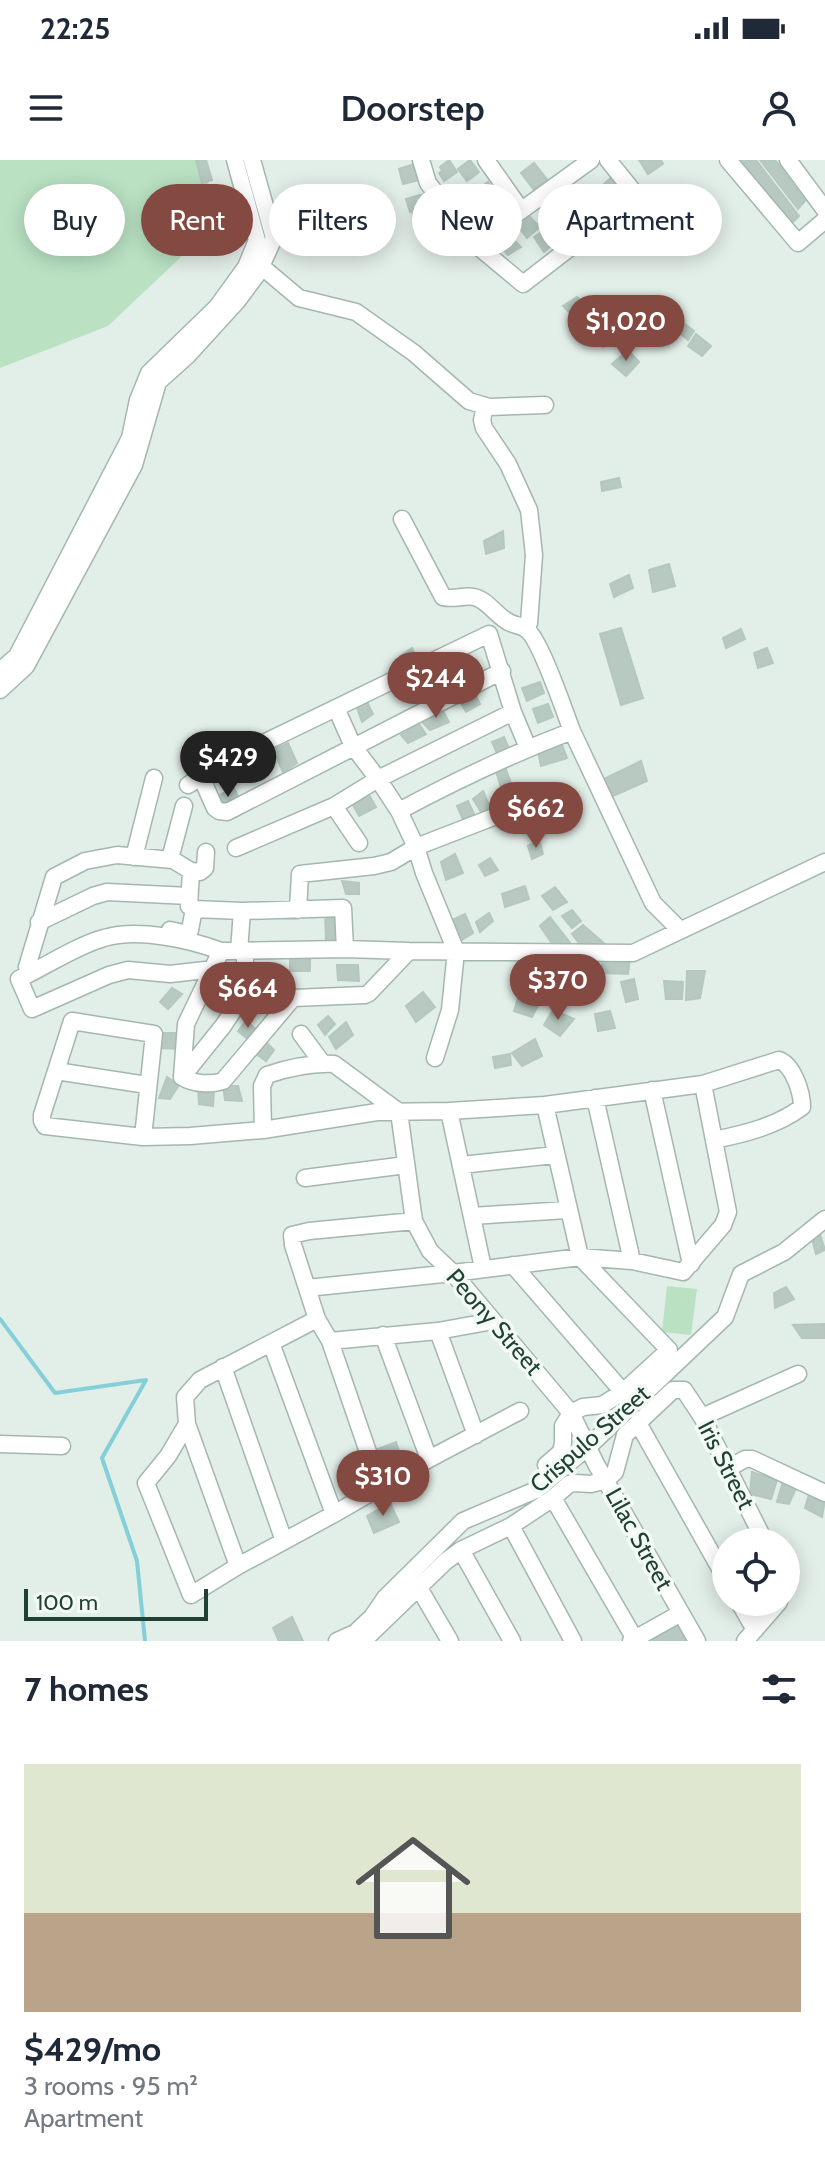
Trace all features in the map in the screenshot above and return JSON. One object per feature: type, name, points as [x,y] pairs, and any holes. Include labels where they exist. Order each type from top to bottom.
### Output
[{"type":"street","points":[[0,671],[17,656],[130,438],[138,400],[149,373],[217,307],[246,267],[257,240],[235,160]]},
{"type":"street","points":[[0,690],[26,666],[134,465],[158,382],[187,356],[238,300],[261,266],[274,238],[252,160]]},
{"type":"street","points":[[421,160],[429,184]]},
{"type":"street","points":[[486,160],[503,184]]},
{"type":"street","points":[[522,209],[591,160]]},
{"type":"street","points":[[489,256],[523,284],[637,196],[608,160]]},
{"type":"street","points":[[728,160],[798,243],[825,220]]},
{"type":"street","points":[[788,160],[825,210]]},
{"type":"street","points":[[261,266],[299,298],[356,312],[414,353],[469,401],[489,407],[545,405]]},
{"type":"street","points":[[489,407],[484,411],[484,428],[508,464],[529,510],[534,555],[529,623],[526,628]]},
{"type":"street","points":[[402,519],[443,597],[480,599],[511,625],[526,628],[546,662],[572,731],[653,903],[680,930]]},
{"type":"street","points":[[502,671],[223,813],[215,808],[194,781],[224,762],[489,634],[502,671],[513,712],[528,748]]},
{"type":"street","points":[[336,708],[353,746],[399,811],[456,951],[450,1010],[435,1058]]},
{"type":"street","points":[[236,848],[334,806],[378,779],[513,712]]},
{"type":"street","points":[[399,811],[457,780],[572,731]]},
{"type":"street","points":[[134,857],[154,778]]},
{"type":"street","points":[[298,910],[300,874],[374,866],[397,860],[416,847],[535,801]]},
{"type":"street","points":[[170,859],[184,806]]},
{"type":"street","points":[[334,806],[359,843]]},
{"type":"street","points":[[191,871],[190,930],[183,933],[166,929],[104,931],[27,967],[54,877],[85,861],[117,855],[170,859],[191,871],[203,871],[206,852]]},
{"type":"street","points":[[214,969],[170,974],[128,970],[109,975],[32,1009],[19,979],[105,937],[128,935],[182,939],[221,951],[345,949],[633,953],[825,862]]},
{"type":"street","points":[[39,922],[107,892],[242,911],[343,908],[345,949]]},
{"type":"street","points":[[182,1077],[245,993],[242,911]]},
{"type":"street","points":[[182,1077],[186,1024],[221,951]]},
{"type":"street","points":[[182,1077],[189,1081],[223,1081],[293,998],[365,995],[409,951]]},
{"type":"street","points":[[143,1137],[154,1034],[72,1021],[42,1115],[45,1126],[143,1137],[263,1130],[377,1112],[545,1105],[703,1084],[779,1060],[787,1064],[802,1096],[802,1107],[791,1115],[742,1135],[714,1140]]},
{"type":"street","points":[[301,1034],[323,1064]]},
{"type":"street","points":[[263,1130],[262,1086],[267,1075],[323,1064],[334,1064],[399,1112]]},
{"type":"street","points":[[56,1071],[147,1085]]},
{"type":"street","points":[[687,1268],[723,1225],[728,1212],[703,1084]]},
{"type":"street","points":[[652,1090],[687,1268]]},
{"type":"street","points":[[595,1098],[632,1261]]},
{"type":"street","points":[[545,1105],[580,1257],[669,1350],[623,1392],[602,1405],[583,1407],[571,1413],[563,1426],[561,1452],[546,1465]]},
{"type":"street","points":[[449,1111],[483,1268]]},
{"type":"street","name":"Peony Street","points":[[399,1112],[414,1221],[430,1251],[453,1273],[571,1413],[588,1447]]},
{"type":"street","points":[[461,1165],[555,1155]]},
{"type":"street","points":[[305,1178],[406,1165]]},
{"type":"street","points":[[472,1216],[567,1210]]},
{"type":"street","name":"Crispulo Street","points":[[337,1641],[355,1633],[372,1617],[385,1598],[463,1521],[536,1490],[588,1447],[725,1317],[741,1274],[784,1252],[825,1219]]},
{"type":"street","points":[[380,1487],[330,1341],[317,1319],[292,1235],[414,1221]]},
{"type":"street","points":[[307,1288],[580,1257],[687,1268]]},
{"type":"street","points":[[513,1265],[623,1392]]},
{"type":"street","points":[[238,1566],[187,1424],[185,1397],[200,1380],[317,1319]]},
{"type":"street","points":[[330,1341],[438,1331],[493,1321]]},
{"type":"street","points":[[438,1331],[476,1435]]},
{"type":"street","points":[[383,1335],[429,1459]]},
{"type":"street","points":[[271,1343],[334,1514]]},
{"type":"street","points":[[223,1367],[284,1541]]},
{"type":"street","points":[[702,1417],[798,1374]]},
{"type":"street","name":"Iris Street","points":[[638,1423],[673,1390],[684,1390],[702,1417],[758,1528]]},
{"type":"street","points":[[187,1424],[168,1456],[146,1483],[191,1595],[429,1459],[520,1411]]},
{"type":"street","points":[[363,1641],[385,1634],[419,1588],[461,1550],[511,1526],[569,1484],[606,1480],[615,1472],[625,1435],[638,1423],[712,1554]]},
{"type":"street","points":[[0,1444],[62,1446]]},
{"type":"street","name":"Lilac Street","points":[[588,1447],[697,1641]]},
{"type":"street","points":[[729,1468],[745,1459],[752,1459],[825,1493]]},
{"type":"street","points":[[553,1498],[634,1640],[681,1613]]},
{"type":"street","points":[[511,1526],[573,1641]]},
{"type":"street","points":[[461,1550],[512,1641]]},
{"type":"street","points":[[419,1588],[450,1641]]},
{"type":"street","points":[[744,1616],[750,1636]]},
{"type":"street","points":[[750,1636],[767,1616]]},
{"type":"green space","points":[[0,160],[201,160],[209,184],[141,184],[141,256],[182,256],[108,326],[0,368]]},
{"type":"green space","points":[[667,1286],[697,1289],[691,1335],[662,1332]]},
{"type":"building","points":[[196,160],[206,160],[212,180],[202,183]]},
{"type":"building","points":[[449,160],[457,172],[444,181],[439,173],[442,171],[440,167]]},
{"type":"building","points":[[470,160],[479,172],[467,181],[458,169]]},
{"type":"building","points":[[639,160],[661,160],[663,164],[648,174]]},
{"type":"building","points":[[732,160],[756,160],[799,216],[788,227]]},
{"type":"building","points":[[760,160],[775,160],[805,201],[798,209]]},
{"type":"building","points":[[534,163],[547,179],[534,190],[521,173]]},
{"type":"building","points":[[414,164],[419,180],[403,184],[399,169]]},
{"type":"building","points":[[616,173],[624,184],[604,184]]},
{"type":"building","points":[[412,197],[412,211],[410,212],[406,199]]},
{"type":"building","points":[[529,216],[538,229],[527,238],[522,231],[522,224]]},
{"type":"building","points":[[577,297],[618,338],[603,347],[563,306]]},
{"type":"building","points":[[677,318],[694,331],[688,340],[672,327]]},
{"type":"building","points":[[696,334],[711,346],[702,356],[688,346]]},
{"type":"building","points":[[628,350],[639,362],[626,376],[612,364]]},
{"type":"building","points":[[619,478],[621,487],[602,491],[601,482]]},
{"type":"building","points":[[503,531],[504,548],[486,554],[484,541]]},
{"type":"building","points":[[669,564],[675,586],[653,592],[649,570]]},
{"type":"building","points":[[629,575],[633,588],[614,597],[610,584]]},
{"type":"building","points":[[621,628],[643,698],[621,705],[600,634]]},
{"type":"building","points":[[741,629],[745,639],[726,648],[723,638]]},
{"type":"building","points":[[412,648],[419,663],[406,669],[400,656]]},
{"type":"building","points":[[466,648],[472,666],[461,671],[455,655]]},
{"type":"building","points":[[767,648],[773,663],[758,668],[754,653]]},
{"type":"building","points":[[540,682],[544,693],[527,701],[522,688]]},
{"type":"building","points":[[475,694],[480,704],[466,712],[460,702]]},
{"type":"building","points":[[364,696],[373,714],[362,722],[356,705]]},
{"type":"building","points":[[548,704],[553,717],[538,723],[533,709]]},
{"type":"building","points":[[442,709],[449,722],[430,730],[421,721]]},
{"type":"building","points":[[419,724],[426,734],[408,743],[401,735]]},
{"type":"building","points":[[504,737],[511,753],[499,758],[492,742]]},
{"type":"building","points":[[561,742],[567,758],[541,766],[538,751]]},
{"type":"building","points":[[288,743],[297,763],[283,772],[273,750]]},
{"type":"building","points":[[244,761],[248,765],[256,763],[260,772],[246,779],[239,767]]},
{"type":"building","points":[[641,761],[647,781],[613,796],[604,779]]},
{"type":"building","points":[[505,767],[511,783],[501,787],[496,772]]},
{"type":"building","points":[[234,788],[241,802],[224,811],[215,797]]},
{"type":"building","points":[[483,791],[491,810],[483,815],[473,799]]},
{"type":"building","points":[[369,795],[376,807],[359,816],[353,805]]},
{"type":"building","points":[[468,801],[475,816],[465,824],[457,806]]},
{"type":"building","points":[[528,816],[541,830],[531,838],[521,825]]},
{"type":"building","points":[[539,840],[543,854],[532,859],[528,846]]},
{"type":"building","points":[[455,854],[463,873],[446,880],[441,862]]},
{"type":"building","points":[[490,858],[498,870],[485,876],[479,865]]},
{"type":"building","points":[[342,881],[359,883],[359,894],[346,894]]},
{"type":"building","points":[[525,886],[529,899],[505,907],[502,894]]},
{"type":"building","points":[[555,887],[567,902],[553,910],[542,896]]},
{"type":"building","points":[[572,910],[581,921],[572,928],[562,916]]},
{"type":"building","points":[[489,913],[493,921],[480,932],[476,922]]},
{"type":"building","points":[[325,914],[338,914],[339,942],[326,942]]},
{"type":"building","points":[[465,914],[473,933],[460,941],[452,920]]},
{"type":"building","points":[[550,917],[571,944],[553,945],[540,926]]},
{"type":"building","points":[[583,925],[606,945],[579,943],[572,934]]},
{"type":"building","points":[[290,958],[310,958],[310,971],[290,971]]},
{"type":"building","points":[[630,958],[628,974],[602,973],[602,959]]},
{"type":"building","points":[[580,959],[580,975],[564,973],[565,961]]},
{"type":"building","points":[[534,960],[553,960],[554,975],[535,974]]},
{"type":"building","points":[[337,965],[358,965],[359,981],[338,980]]},
{"type":"building","points":[[687,971],[705,971],[700,998],[686,1000]]},
{"type":"building","points":[[264,972],[275,972],[275,990],[265,990]]},
{"type":"building","points":[[634,979],[638,999],[626,1002],[621,982]]},
{"type":"building","points":[[664,981],[683,982],[682,999],[666,999]]},
{"type":"building","points":[[568,987],[581,989],[581,1003],[569,1001]]},
{"type":"building","points":[[172,988],[182,994],[168,1009],[160,1002]]},
{"type":"building","points":[[423,992],[435,1007],[416,1022],[406,1006]]},
{"type":"building","points":[[520,992],[540,1002],[532,1017],[514,1011]]},
{"type":"building","points":[[553,1010],[574,1019],[560,1036],[544,1025]]},
{"type":"building","points":[[610,1011],[615,1028],[598,1031],[595,1014]]},
{"type":"building","points":[[328,1016],[335,1024],[325,1035],[318,1025]]},
{"type":"building","points":[[246,1021],[257,1030],[249,1040],[238,1031]]},
{"type":"building","points":[[346,1022],[353,1035],[336,1049],[329,1037]]},
{"type":"building","points":[[162,1033],[179,1033],[179,1049],[161,1048]]},
{"type":"building","points":[[535,1039],[542,1056],[522,1066],[512,1053]]},
{"type":"building","points":[[264,1040],[274,1050],[266,1061],[256,1054],[261,1050],[257,1046]]},
{"type":"building","points":[[510,1054],[511,1065],[495,1068],[493,1057]]},
{"type":"building","points":[[167,1077],[179,1085],[170,1099],[159,1098]]},
{"type":"building","points":[[223,1086],[238,1086],[242,1101],[225,1100]]},
{"type":"building","points":[[198,1089],[214,1091],[213,1106],[199,1104]]},
{"type":"building","points":[[820,1234],[825,1250],[816,1254],[812,1239]]},
{"type":"building","points":[[786,1287],[794,1299],[775,1308],[774,1293]]},
{"type":"building","points":[[825,1324],[825,1338],[802,1338],[793,1325]]},
{"type":"building","points":[[396,1442],[404,1467],[391,1473],[378,1449]]},
{"type":"building","points":[[752,1472],[777,1480],[771,1499],[750,1494]]},
{"type":"building","points":[[783,1481],[797,1486],[789,1504],[777,1502]]},
{"type":"building","points":[[810,1491],[825,1500],[822,1517],[805,1508]]},
{"type":"building","points":[[390,1503],[399,1522],[374,1533],[367,1516]]},
{"type":"building","points":[[292,1617],[303,1641],[279,1641],[273,1628]]},
{"type":"building","points":[[679,1625],[687,1641],[653,1641],[652,1639]]},
{"type":"waterway","points":[[0,1319],[55,1393],[146,1380],[102,1458],[137,1561],[145,1641]]}]
